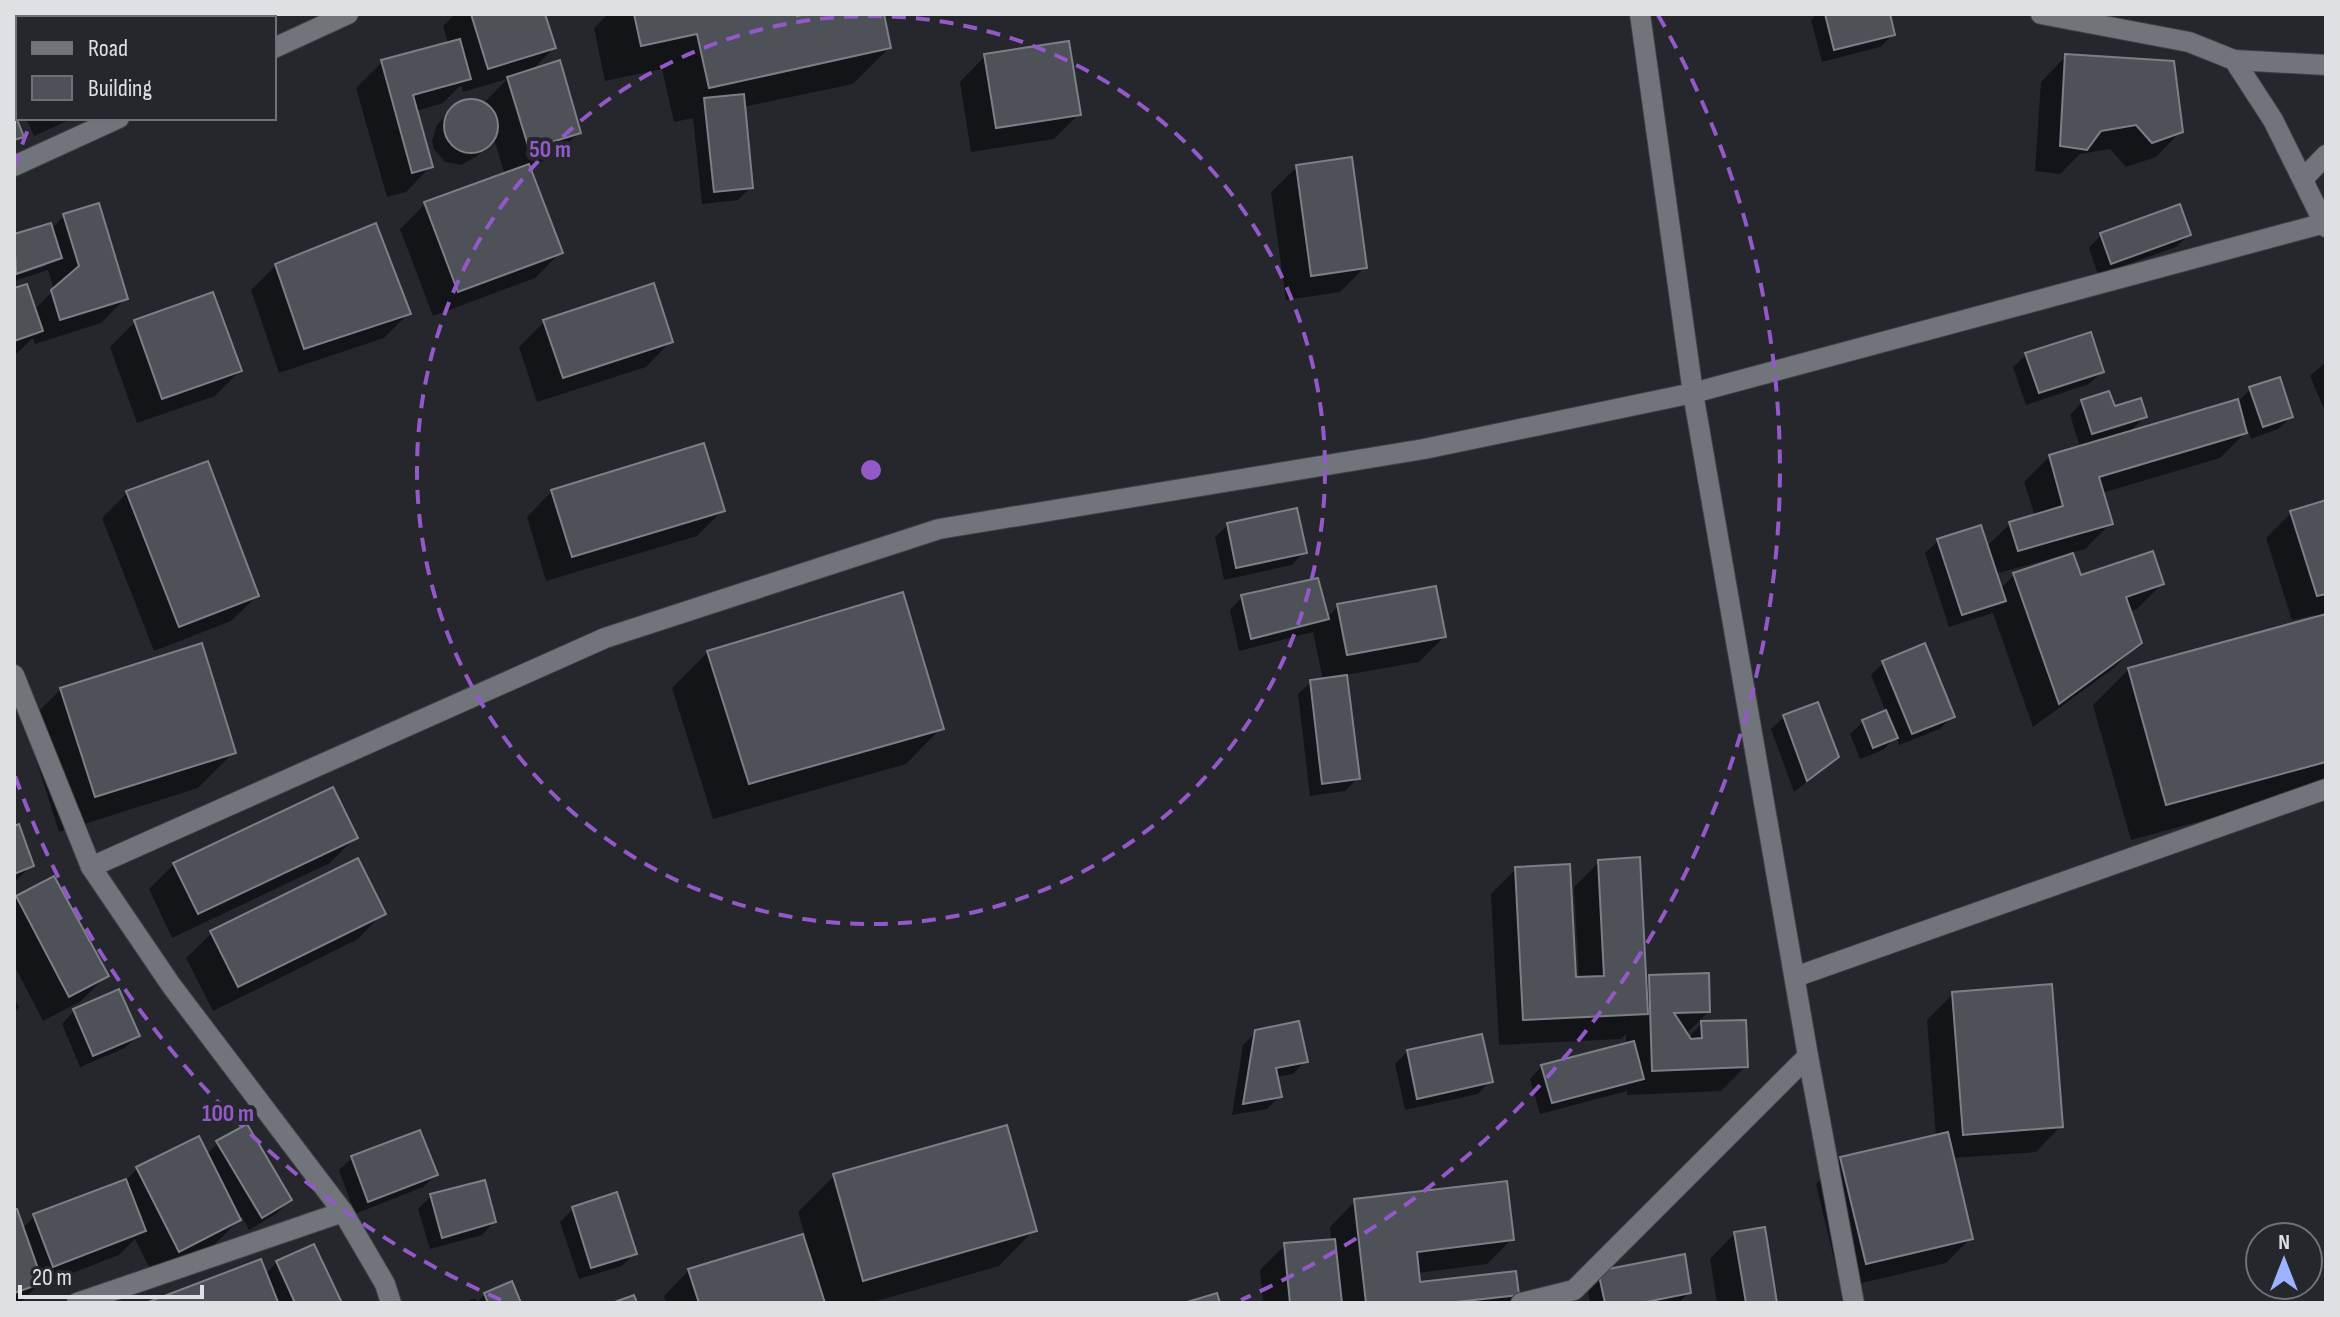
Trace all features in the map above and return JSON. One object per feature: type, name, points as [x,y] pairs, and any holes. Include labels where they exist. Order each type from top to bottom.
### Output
[{"type":"street","points":[[276,47],[348,14]]},
{"type":"street","points":[[1640,14],[1693,393],[1854,1303]]},
{"type":"street","points":[[2041,14],[2189,42],[2234,60],[2326,65]]},
{"type":"street","points":[[91,867],[605,638],[939,529],[1424,449],[1693,393],[2325,225],[2273,120],[2234,60]]},
{"type":"street","points":[[14,166],[115,120]]},
{"type":"street","points":[[2303,179],[2326,155]]},
{"type":"street","points":[[14,675],[91,867],[171,985],[343,1212],[385,1284],[391,1303]]},
{"type":"street","points":[[1795,977],[2326,789]]},
{"type":"street","points":[[1521,1303],[1576,1296],[1808,1056]]},
{"type":"street","points":[[77,1303],[343,1212]]},
{"type":"building","points":[[103,14],[104,16],[50,16]]},
{"type":"building","points":[[195,14],[235,16],[196,16]]},
{"type":"building","points":[[471,14],[545,14],[556,48],[488,69]]},
{"type":"building","points":[[634,14],[884,14],[891,48],[709,88],[697,34],[641,46]]},
{"type":"building","points":[[1825,14],[1890,14],[1895,35],[1834,50]]},
{"type":"building","points":[[460,39],[471,79],[413,95],[433,167],[412,173],[381,60]]},
{"type":"building","points":[[1069,41],[1081,115],[996,128],[984,54]]},
{"type":"building","points":[[2065,54],[2174,61],[2183,132],[2152,143],[2136,125],[2101,131],[2087,150],[2060,146]]},
{"type":"building","points":[[560,60],[581,133],[529,149],[507,77]]},
{"type":"building","points":[[744,94],[753,188],[714,192],[704,98]]},
{"type":"building","points":[[471,99],[490,107],[498,126],[490,145],[471,153],[452,145],[444,126],[452,107]]},
{"type":"building","points":[[14,112],[24,137],[14,140]]},
{"type":"building","points":[[1352,157],[1367,268],[1311,276],[1296,165]]},
{"type":"building","points":[[529,164],[563,253],[458,292],[424,202]]},
{"type":"building","points":[[99,203],[128,299],[60,320],[51,290],[79,266],[63,214]]},
{"type":"building","points":[[2180,204],[2191,235],[2111,264],[2100,233]]},
{"type":"building","points":[[51,223],[62,258],[16,274],[14,234]]},
{"type":"building","points":[[376,223],[411,314],[304,349],[275,264]]},
{"type":"building","points":[[654,283],[673,342],[563,378],[543,320]]},
{"type":"building","points":[[27,284],[43,331],[14,341],[14,288]]},
{"type":"building","points":[[213,292],[242,371],[162,399],[134,320]]},
{"type":"building","points":[[2091,332],[2104,372],[2039,393],[2025,353]]},
{"type":"building","points":[[2280,377],[2293,417],[2263,427],[2249,387]]},
{"type":"building","points":[[2109,391],[2115,406],[2141,398],[2147,417],[2092,434],[2081,400]]},
{"type":"building","points":[[2238,399],[2247,433],[2099,477],[2113,524],[2018,551],[2009,522],[2063,506],[2049,455]]},
{"type":"building","points":[[704,443],[725,511],[572,557],[551,490]]},
{"type":"building","points":[[208,461],[259,596],[179,627],[126,491]]},
{"type":"building","points":[[2326,500],[2326,594],[2317,596],[2290,511]]},
{"type":"building","points":[[1297,508],[1307,553],[1236,568],[1227,523]]},
{"type":"building","points":[[1981,525],[2006,601],[1962,615],[1937,539]]},
{"type":"building","points":[[2153,551],[2164,584],[2126,597],[2142,643],[2059,704],[2013,573],[2073,553],[2081,575]]},
{"type":"building","points":[[1318,578],[1329,619],[1251,639],[1241,595]]},
{"type":"building","points":[[1436,586],[1446,637],[1347,655],[1337,604]]},
{"type":"building","points":[[903,592],[944,729],[749,784],[707,651]]},
{"type":"building","points":[[2326,614],[2326,762],[2166,805],[2128,668]]},
{"type":"building","points":[[202,643],[236,753],[95,797],[60,688]]},
{"type":"building","points":[[1925,643],[1955,717],[1912,734],[1882,661]]},
{"type":"building","points":[[1347,675],[1360,779],[1322,784],[1310,680]]},
{"type":"building","points":[[1818,702],[1839,757],[1807,781],[1783,715]]},
{"type":"building","points":[[1886,710],[1898,738],[1873,748],[1862,720]]},
{"type":"building","points":[[333,787],[358,838],[198,914],[173,863]]},
{"type":"building","points":[[19,824],[34,866],[14,874],[14,826]]},
{"type":"building","points":[[1640,857],[1648,1014],[1523,1020],[1515,867],[1570,864],[1576,977],[1604,976],[1598,860]]},
{"type":"building","points":[[358,858],[386,914],[238,987],[210,931]]},
{"type":"building","points":[[54,876],[109,976],[69,997],[16,896]]},
{"type":"building","points":[[1709,973],[1710,1012],[1674,1013],[1691,1039],[1702,1038],[1701,1021],[1746,1020],[1748,1067],[1652,1071],[1649,975]]},
{"type":"building","points":[[2052,984],[2063,1127],[1963,1135],[1952,992]]},
{"type":"building","points":[[119,989],[140,1036],[93,1056],[73,1009]]},
{"type":"building","points":[[1299,1021],[1308,1062],[1276,1068],[1282,1097],[1243,1104],[1255,1030]]},
{"type":"building","points":[[1482,1034],[1493,1082],[1417,1099],[1407,1050]]},
{"type":"building","points":[[1634,1041],[1644,1079],[1552,1103],[1541,1065]]},
{"type":"building","points":[[247,1124],[292,1200],[262,1218],[216,1141]]},
{"type":"building","points":[[1007,1125],[1037,1231],[863,1281],[833,1174]]},
{"type":"building","points":[[420,1130],[438,1175],[368,1202],[351,1156]]},
{"type":"building","points":[[1948,1132],[1973,1239],[1866,1264],[1840,1157]]},
{"type":"building","points":[[199,1136],[241,1220],[179,1252],[136,1167]]},
{"type":"building","points":[[126,1179],[146,1231],[53,1267],[33,1214]]},
{"type":"building","points":[[485,1180],[496,1222],[442,1238],[430,1194]]},
{"type":"building","points":[[1507,1181],[1514,1240],[1417,1252],[1420,1282],[1516,1271],[1519,1295],[1447,1303],[1366,1303],[1354,1199]]},
{"type":"building","points":[[617,1192],[637,1254],[591,1268],[572,1207]]},
{"type":"building","points":[[17,1209],[43,1283],[14,1293],[14,1210]]},
{"type":"building","points":[[1765,1227],[1777,1303],[1746,1303],[1734,1232]]},
{"type":"building","points":[[803,1234],[825,1303],[699,1303],[688,1269]]},
{"type":"building","points":[[1335,1239],[1342,1303],[1290,1303],[1284,1243]]},
{"type":"building","points":[[314,1244],[342,1303],[295,1303],[276,1261]]},
{"type":"building","points":[[1685,1254],[1691,1293],[1641,1303],[1605,1303],[1598,1271]]},
{"type":"building","points":[[261,1259],[278,1302],[146,1303]]},
{"type":"building","points":[[512,1281],[521,1303],[488,1303],[484,1293]]},
{"type":"building","points":[[1217,1293],[1220,1303],[1184,1303]]},
{"type":"building","points":[[634,1295],[637,1303],[612,1303]]}]
